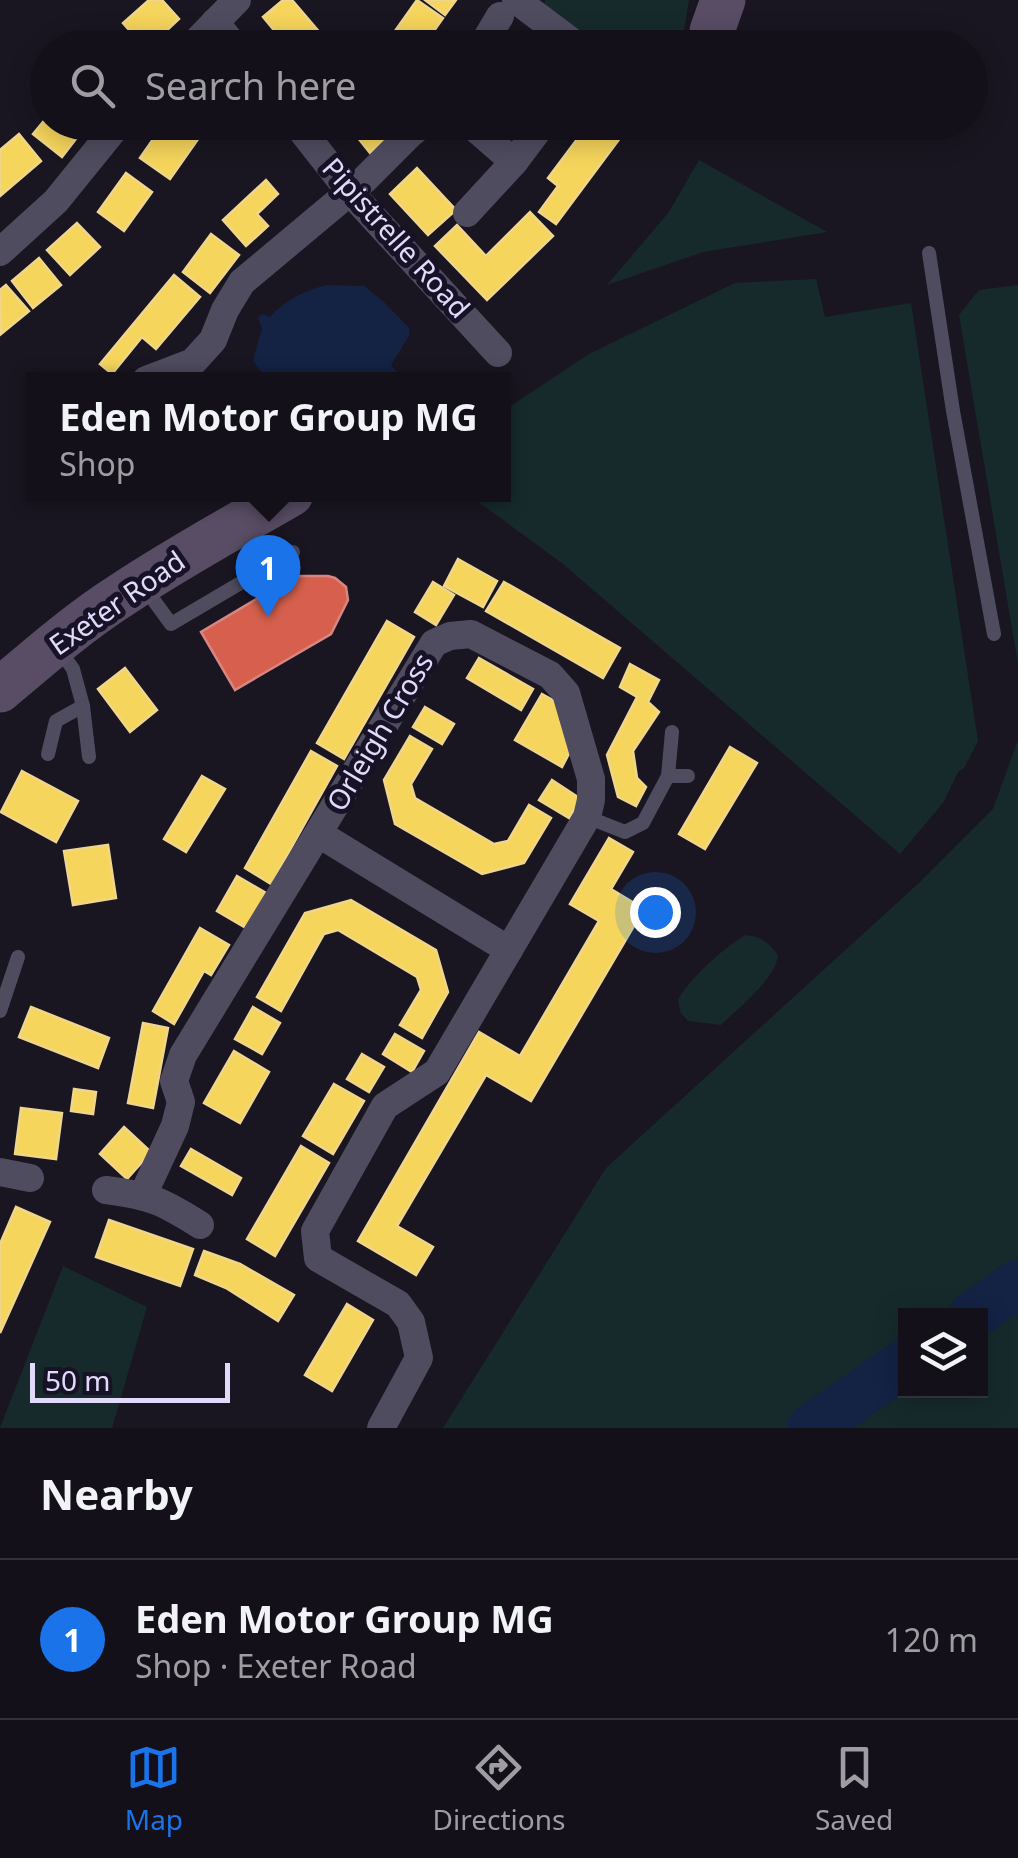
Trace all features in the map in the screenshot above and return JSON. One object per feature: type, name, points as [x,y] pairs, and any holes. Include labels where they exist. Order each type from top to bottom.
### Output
[{"type":"main road","name":"Exeter Road","points":[[0,690],[54,644],[141,582],[277,502]]},
{"type":"street","points":[[207,30],[237,0]]},
{"type":"street","points":[[494,30],[508,8],[548,30]]},
{"type":"street","points":[[215,22],[221,30]]},
{"type":"street","points":[[0,252],[56,201],[105,140]]},
{"type":"street","name":"Pipistrelle Road","points":[[309,140],[350,192],[498,352]]},
{"type":"street","points":[[197,371],[242,282],[406,140]]},
{"type":"street","points":[[489,140],[514,162]]},
{"type":"street","points":[[467,213],[530,140]]},
{"type":"street","name":"Orleigh Cross","points":[[142,1194],[175,1126],[181,1102],[174,1082],[183,1055],[434,643],[450,636],[471,634],[550,676],[566,693],[591,779],[586,817],[437,1072],[385,1106],[314,1230],[318,1258],[398,1304],[412,1322],[419,1358],[381,1428]]},
{"type":"street","name":"Orleigh Cross","points":[[319,834],[509,950]]},
{"type":"street","points":[[0,1172],[30,1178]]},
{"type":"street","points":[[106,1190],[142,1194],[167,1204],[200,1226]]},
{"type":"lane","points":[[929,253],[994,634]]},
{"type":"lane","points":[[141,582],[171,624],[293,552]]},
{"type":"lane","points":[[54,644],[73,669],[83,706],[89,757]]},
{"type":"lane","points":[[48,754],[56,721],[83,706]]},
{"type":"lane","points":[[586,817],[625,832],[643,823],[668,776],[672,732]]},
{"type":"lane","points":[[668,776],[688,776]]},
{"type":"lane","points":[[0,1011],[18,957]]},
{"type":"green space","points":[[545,0],[689,0],[684,30],[578,30],[544,5]]},
{"type":"green space","points":[[699,160],[827,232],[703,252],[607,285],[669,212]]},
{"type":"green space","points":[[816,279],[825,317],[911,303],[978,741],[943,803],[900,854],[563,564],[479,502],[511,502],[511,406],[589,354],[735,283]]},
{"type":"green space","points":[[1018,285],[1018,664],[959,315],[979,290]]},
{"type":"green space","points":[[1018,740],[1018,1428],[443,1428],[606,1168],[920,882],[993,809]]},
{"type":"green space","points":[[745,935],[764,940],[778,955],[771,974],[721,1025],[688,1021],[680,1012],[678,999],[708,964]]},
{"type":"green space","points":[[63,1266],[147,1307],[112,1428],[0,1428]]},
{"type":"water","points":[[327,285],[364,286],[384,302],[409,328],[409,336],[391,365],[397,372],[262,372],[253,361],[262,328],[258,318],[262,314],[270,317],[282,305]]},
{"type":"building: Homes","points":[[149,0],[162,0],[179,19],[167,30],[129,30],[123,23]]},
{"type":"building: Homes","points":[[283,0],[292,0],[318,30],[274,30],[263,17]]},
{"type":"building: Homes","points":[[417,0],[443,18],[435,30],[396,30]]},
{"type":"building: Homes","points":[[425,0],[456,0],[445,15]]},
{"type":"building: Homes","points":[[19,134],[41,161],[0,196],[0,150]]},
{"type":"building: Homes","points":[[41,140],[75,140],[62,157]]},
{"type":"building: Homes","points":[[152,140],[197,140],[170,179],[140,158]]},
{"type":"building: Homes","points":[[360,140],[386,140],[370,153]]},
{"type":"building: Homes","points":[[576,140],[619,140],[556,224],[539,212],[558,186],[548,178]]},
{"type":"building: Homes","points":[[417,168],[456,210],[428,235],[390,194]]},
{"type":"building: Homes","points":[[126,173],[152,192],[124,231],[98,212]]},
{"type":"building: Homes","points":[[266,180],[278,194],[257,214],[268,226],[246,246],[223,220]]},
{"type":"building: Homes","points":[[530,212],[553,236],[487,300],[435,246],[457,225],[486,256]]},
{"type":"building: Homes","points":[[77,223],[100,247],[70,275],[47,250]]},
{"type":"building: Homes","points":[[211,234],[239,255],[210,293],[183,272]]},
{"type":"building: Homes","points":[[39,258],[61,285],[33,308],[12,281]]},
{"type":"building: Homes","points":[[174,275],[200,297],[156,349],[142,337],[114,372],[100,364]]},
{"type":"building: Homes","points":[[6,285],[29,311],[1,334],[0,290]]},
{"type":"building: Homes","points":[[458,559],[497,581],[483,607],[444,586]]},
{"type":"building: Homes","points":[[433,582],[454,595],[436,625],[415,612]]},
{"type":"building: Homes","points":[[504,582],[620,648],[603,678],[486,611]]},
{"type":"building: Homes","points":[[387,621],[414,637],[344,759],[317,743]]},
{"type":"building: Homes","points":[[479,658],[533,689],[521,710],[467,678]]},
{"type":"building: Homes","points":[[630,664],[659,680],[648,702],[659,712],[633,751],[637,778],[646,787],[636,806],[618,797],[607,755],[637,697],[620,687]]},
{"type":"building: Homes","points":[[125,668],[157,710],[130,732],[98,689]]},
{"type":"building: Homes","points":[[542,694],[560,704],[573,746],[562,767],[515,740]]},
{"type":"building: Homes","points":[[425,707],[454,724],[442,744],[413,727]]},
{"type":"building: Homes","points":[[410,736],[432,749],[411,784],[415,798],[494,844],[508,841],[529,805],[551,818],[524,863],[482,874],[395,824],[384,780]]},
{"type":"building: Homes","points":[[730,747],[757,763],[705,849],[679,834]]},
{"type":"building: Homes","points":[[311,751],[337,766],[271,884],[245,868]]},
{"type":"building: Homes","points":[[22,771],[78,801],[56,842],[1,812]]},
{"type":"building: Homes","points":[[202,776],[225,789],[186,852],[164,839]]},
{"type":"building: Homes","points":[[552,780],[581,799],[569,818],[539,800]]},
{"type":"building: Homes","points":[[609,838],[633,852],[611,889],[644,909],[531,1101],[486,1075],[397,1226],[433,1247],[416,1275],[358,1241],[479,1032],[520,1056],[599,921],[570,904]]},
{"type":"building: Homes","points":[[108,845],[116,898],[73,905],[64,851]]},
{"type":"building: Homes","points":[[237,876],[266,893],[246,928],[217,911]]},
{"type":"building: Homes","points":[[351,900],[436,950],[448,992],[422,1038],[400,1025],[421,990],[417,977],[338,930],[324,934],[281,1011],[257,997],[305,913]]},
{"type":"building: Homes","points":[[200,928],[229,945],[211,975],[204,971],[174,1024],[153,1011]]},
{"type":"building: Homes","points":[[31,1007],[109,1038],[98,1068],[19,1037]]},
{"type":"building: Homes","points":[[253,1007],[280,1023],[262,1054],[235,1039]]},
{"type":"building: Homes","points":[[143,1023],[168,1028],[153,1108],[128,1103]]},
{"type":"building: Homes","points":[[395,1034],[424,1051],[412,1072],[383,1054]]},
{"type":"building: Homes","points":[[234,1051],[269,1072],[240,1123],[204,1103]]},
{"type":"building: Homes","points":[[362,1054],[384,1067],[369,1092],[347,1079]]},
{"type":"building: Homes","points":[[334,1084],[364,1101],[333,1154],[303,1136]]},
{"type":"building: Homes","points":[[74,1089],[96,1092],[93,1114],[71,1111]]},
{"type":"building: Homes","points":[[21,1108],[62,1113],[56,1159],[15,1154]]},
{"type":"building: Homes","points":[[124,1127],[151,1152],[127,1179],[100,1154]]},
{"type":"building: Homes","points":[[301,1146],[329,1163],[275,1256],[247,1239]]},
{"type":"building: Homes","points":[[191,1149],[241,1178],[232,1195],[181,1166]]},
{"type":"building: Homes","points":[[16,1207],[50,1222],[0,1333],[0,1244]]},
{"type":"building: Homes","points":[[109,1220],[193,1249],[180,1286],[96,1257]]},
{"type":"building: Homes","points":[[204,1251],[240,1264],[294,1295],[278,1321],[226,1288],[195,1275]]},
{"type":"building: Homes","points":[[347,1304],[373,1320],[332,1391],[305,1375]]},
{"type":"building: Shops","points":[[295,576],[328,576],[346,587],[348,600],[331,634],[235,690],[201,632]]},
{"type":"waterway","points":[[983,1308],[1018,1283]]},
{"type":"waterway","points":[[811,1428],[898,1368]]},
{"type":"place","name":"Eden Motor Group MG","points":[[268,617]]}]
